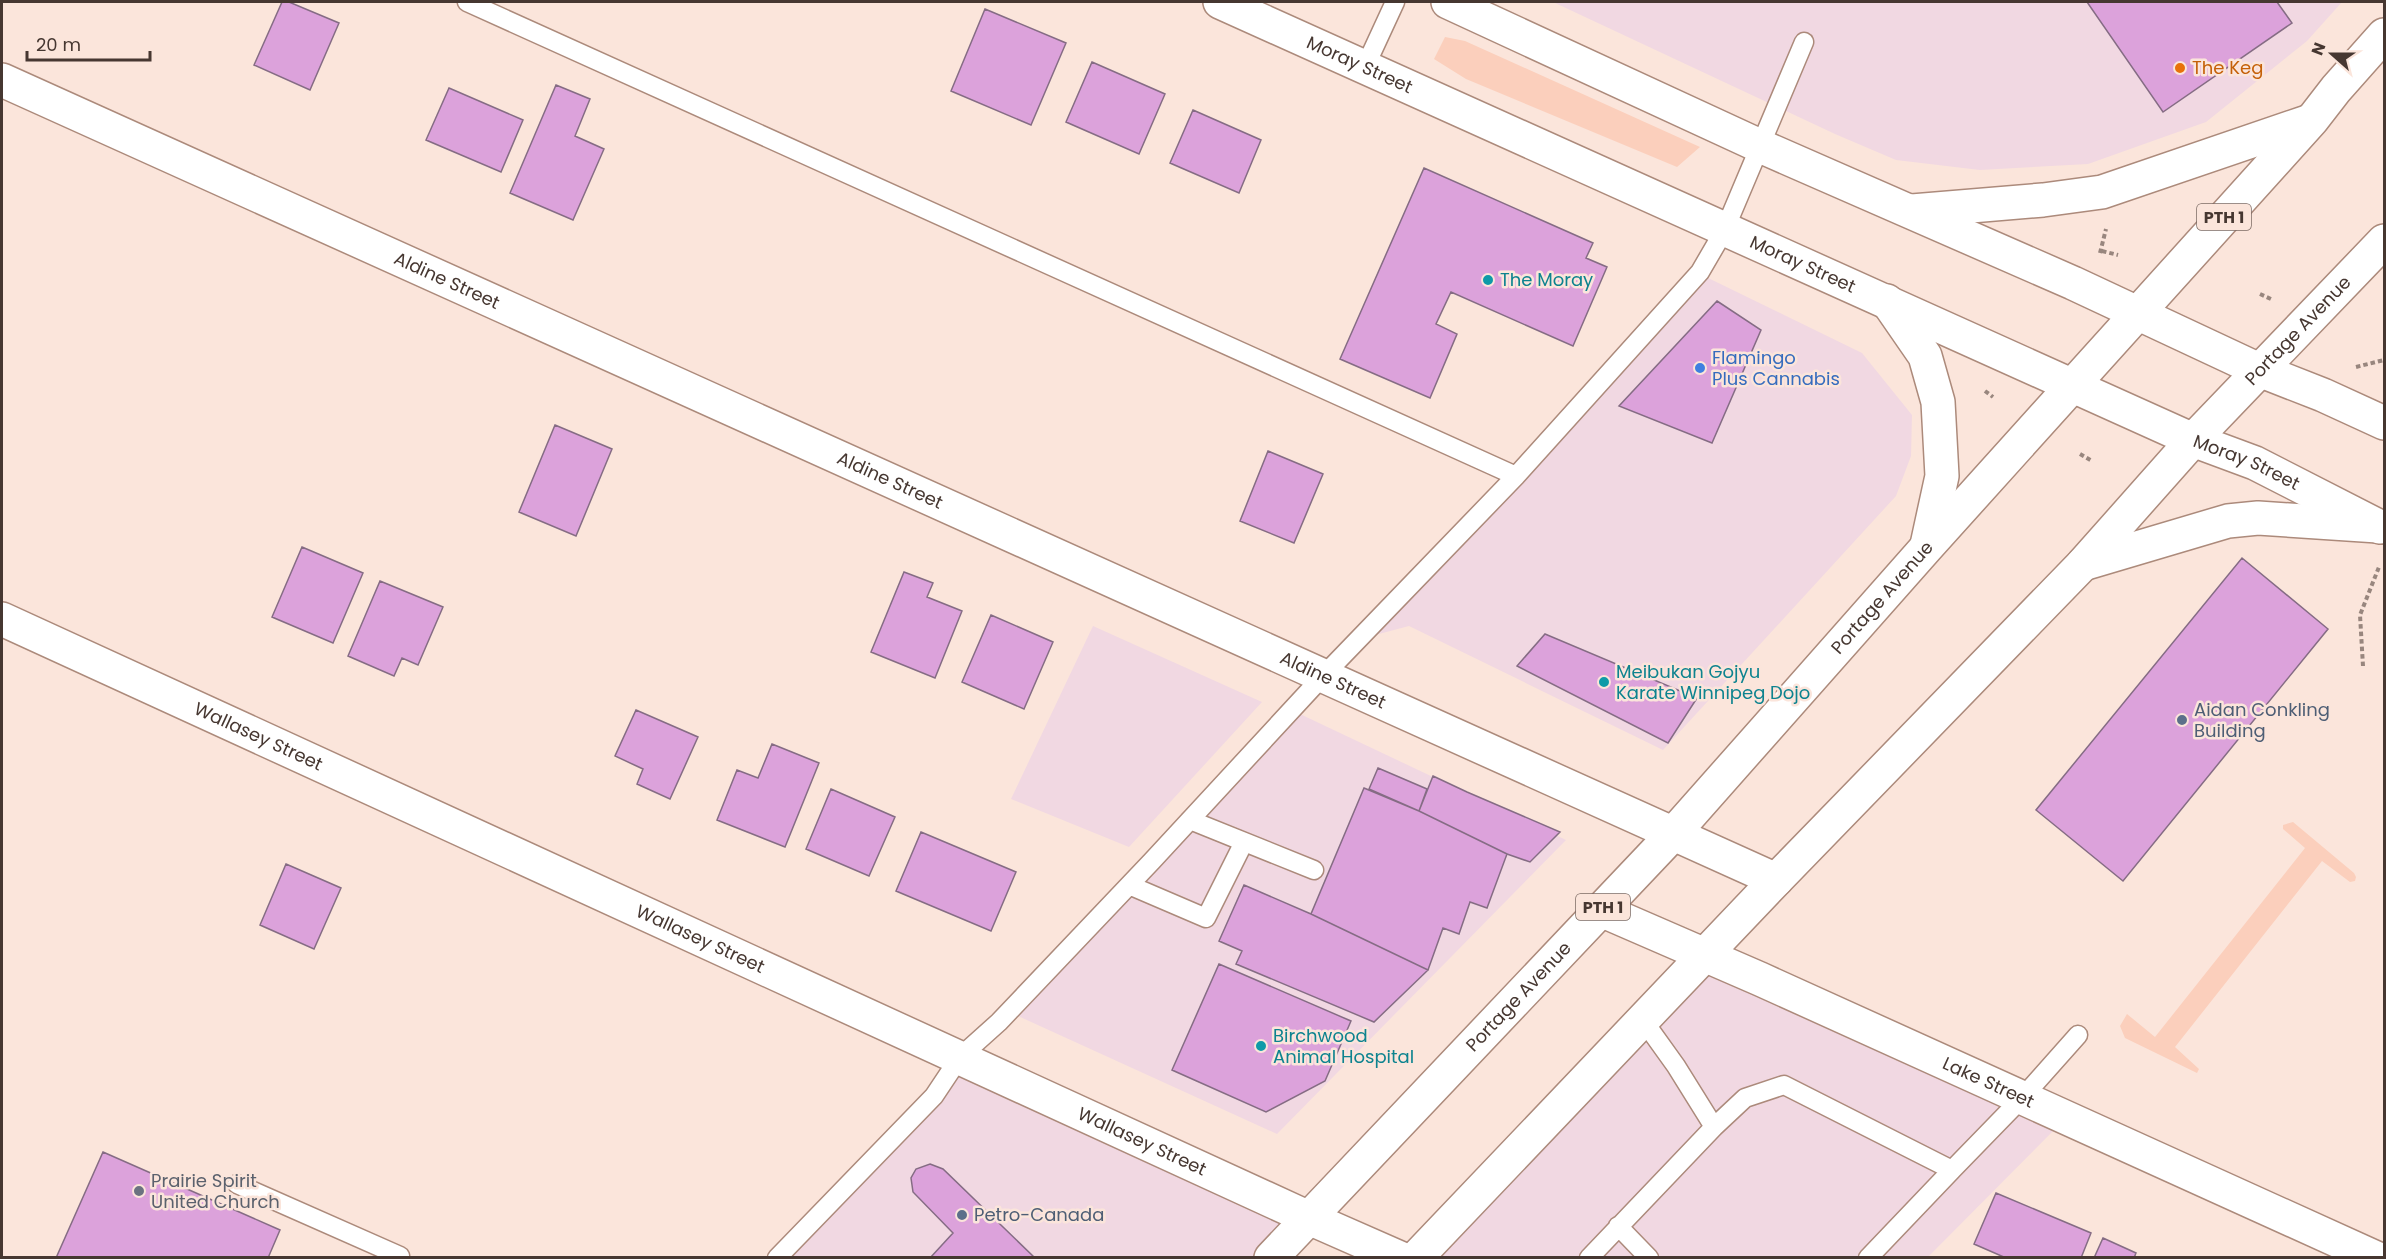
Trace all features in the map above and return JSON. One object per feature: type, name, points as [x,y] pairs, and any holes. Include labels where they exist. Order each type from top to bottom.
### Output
[{"type":"main road","name":"Moray Street","points":[[1220,2],[2193,440],[2255,463],[2381,528]]},
{"type":"main road","points":[[1448,2],[1760,146],[1912,211],[2259,370],[2385,423]]},
{"type":"main road","name":"Portage Avenue","points":[[1271,1257],[1673,834],[1926,548],[2312,120],[2336,89],[2385,35]]},
{"type":"main road","name":"Aldine Street","points":[[2,80],[1776,880]]},
{"type":"main road","points":[[1912,211],[2043,200],[2102,192],[2312,120]]},
{"type":"main road","name":"Portage Avenue","points":[[1416,1257],[1776,880],[2083,564],[2193,440],[2385,241]]},
{"type":"main road","points":[[1887,301],[1925,356],[1938,402],[1942,476],[1926,548]]},
{"type":"main road","points":[[2083,564],[2228,521],[2258,518],[2381,528]]},
{"type":"main road","name":"Wallasey Street","points":[[2,619],[1309,1218],[1400,1257]]},
{"type":"main road","name":"Lake Street","points":[[1601,910],[1706,955],[2376,1257]]},
{"type":"lane","points":[[467,2],[1516,476]]},
{"type":"lane","points":[[1365,67],[1395,2]]},
{"type":"lane","points":[[777,1257],[934,1096],[960,1057],[999,1022],[1191,820],[1323,676],[1516,476],[1700,272],[1725,229],[1804,42]]},
{"type":"lane","points":[[1191,820],[1314,870]]},
{"type":"lane","points":[[1129,885],[1206,918],[1244,842]]},
{"type":"lane","points":[[1643,1020],[1676,1066],[1714,1128]]},
{"type":"lane","points":[[1868,1257],[2022,1098],[2078,1035]]},
{"type":"lane","points":[[1589,1257],[1745,1098],[1784,1085],[1952,1170]]},
{"type":"lane","points":[[237,1184],[401,1257]]},
{"type":"lane","points":[[1618,1226],[1649,1257]]},
{"type":"path","points":[[2102,251],[2118,255]]},
{"type":"path","points":[[2260,294],[2273,300]]},
{"type":"path","points":[[2350,369],[2385,360]]},
{"type":"path","points":[[2080,454],[2092,461]]},
{"type":"path","points":[[2363,666],[2360,615],[2379,567]]},
{"type":"shaded area","points":[[1553,2],[2342,2],[2307,41],[2206,122],[2088,164],[1980,170],[1896,160],[1835,134]]},
{"type":"shaded area","points":[[1445,37],[1465,41],[1700,147],[1677,167],[1466,79],[1434,59]]},
{"type":"shaded area","points":[[1702,275],[1862,353],[1912,415],[1911,456],[1896,496],[1663,750],[1409,626],[1360,639]]},
{"type":"shaded area","points":[[1093,626],[1262,702],[1129,847],[1011,799]]},
{"type":"shaded area","points":[[1300,714],[1566,840],[1277,1134],[1018,1016]]},
{"type":"shaded area","points":[[2293,822],[2354,873],[2355,881],[2350,882],[2322,861],[2175,1047],[2199,1069],[2197,1073],[2125,1038],[2120,1026],[2127,1014],[2155,1037],[2305,848],[2283,829],[2283,825]]},
{"type":"shaded area","points":[[1706,955],[2066,1118],[1928,1257],[1416,1258]]},
{"type":"shaded area","points":[[960,1057],[1309,1218],[1271,1257],[777,1258]]},
{"type":"building","points":[[282,2],[289,2],[339,23],[310,90],[254,65]]},
{"type":"building","name":"The Keg","points":[[2087,2],[2277,2],[2292,23],[2163,112]]},
{"type":"building","points":[[985,9],[1066,43],[1031,125],[951,91]]},
{"type":"building","points":[[1092,62],[1165,94],[1139,154],[1066,122]]},
{"type":"building","points":[[556,85],[590,99],[575,136],[604,149],[573,220],[510,193]]},
{"type":"building","points":[[449,88],[523,120],[501,172],[426,140]]},
{"type":"building","points":[[1193,110],[1261,140],[1239,193],[1170,163]]},
{"type":"building","name":"The Moray","points":[[1424,168],[1593,243],[1586,258],[1607,267],[1573,346],[1451,292],[1436,324],[1457,334],[1430,398],[1340,359]]},
{"type":"building","name":"Flamingo Plus Cannabis","points":[[1717,301],[1761,330],[1712,443],[1619,406]]},
{"type":"building","points":[[555,425],[612,449],[576,536],[519,512]]},
{"type":"building","points":[[1268,451],[1323,474],[1294,543],[1240,521]]},
{"type":"building","points":[[302,547],[363,573],[333,643],[272,617]]},
{"type":"building","name":"Aidan Conkling Building","points":[[2242,558],[2328,629],[2123,881],[2036,810]]},
{"type":"building","points":[[904,572],[933,583],[927,597],[962,611],[935,678],[871,652]]},
{"type":"building","points":[[380,581],[443,607],[418,665],[402,658],[394,676],[348,656]]},
{"type":"building","points":[[991,615],[1053,642],[1024,709],[962,682]]},
{"type":"building","name":"Meibukan Gojyu Karate Winnipeg Dojo","points":[[1545,634],[1697,698],[1668,743],[1517,666]]},
{"type":"building","points":[[636,710],[698,737],[670,799],[637,784],[643,769],[615,756]]},
{"type":"building","points":[[772,744],[819,763],[785,847],[717,820],[737,770],[758,778]]},
{"type":"building","points":[[1378,768],[1427,789],[1419,811],[1369,789]]},
{"type":"building","points":[[1433,776],[1560,832],[1530,862],[1507,854],[1419,811]]},
{"type":"building","points":[[1364,788],[1419,811],[1507,854],[1487,908],[1470,902],[1459,934],[1443,928],[1428,970],[1311,914]]},
{"type":"building","points":[[831,789],[895,817],[869,876],[806,849]]},
{"type":"building","points":[[921,832],[1016,872],[991,931],[896,891]]},
{"type":"building","points":[[286,864],[341,888],[314,949],[260,925]]},
{"type":"building","points":[[1244,885],[1428,970],[1374,1022],[1236,964],[1242,951],[1219,941]]},
{"type":"building","name":"Birchwood Animal Hospital","points":[[1219,964],[1351,1021],[1325,1081],[1266,1112],[1172,1070]]},
{"type":"building","name":"Prairie Spirit United Church","points":[[103,1152],[280,1230],[268,1258],[56,1258]]},
{"type":"building","name":"Petro-Canada","points":[[930,1164],[943,1169],[1035,1258],[930,1258],[953,1233],[913,1192],[911,1178],[916,1169]]},
{"type":"building","points":[[1996,1193],[2091,1233],[2081,1258],[2006,1258],[1974,1244]]},
{"type":"building","points":[[2103,1238],[2136,1253],[2134,1258],[2094,1258]]},
{"type":"place","name":"The Keg","points":[[2180,68]]},
{"type":"place","name":"The Moray","points":[[1488,280]]},
{"type":"place","name":"Flamingo Plus Cannabis","points":[[1700,368]]},
{"type":"place","name":"Meibukan Gojyu Karate Winnipeg Dojo","points":[[1604,682]]},
{"type":"place","name":"Aidan Conkling Building","points":[[2182,720]]},
{"type":"place","name":"Birchwood Animal Hospital","points":[[1261,1046]]},
{"type":"place","name":"Prairie Spirit United Church","points":[[139,1191]]},
{"type":"place","name":"Petro-Canada","points":[[962,1215]]}]
